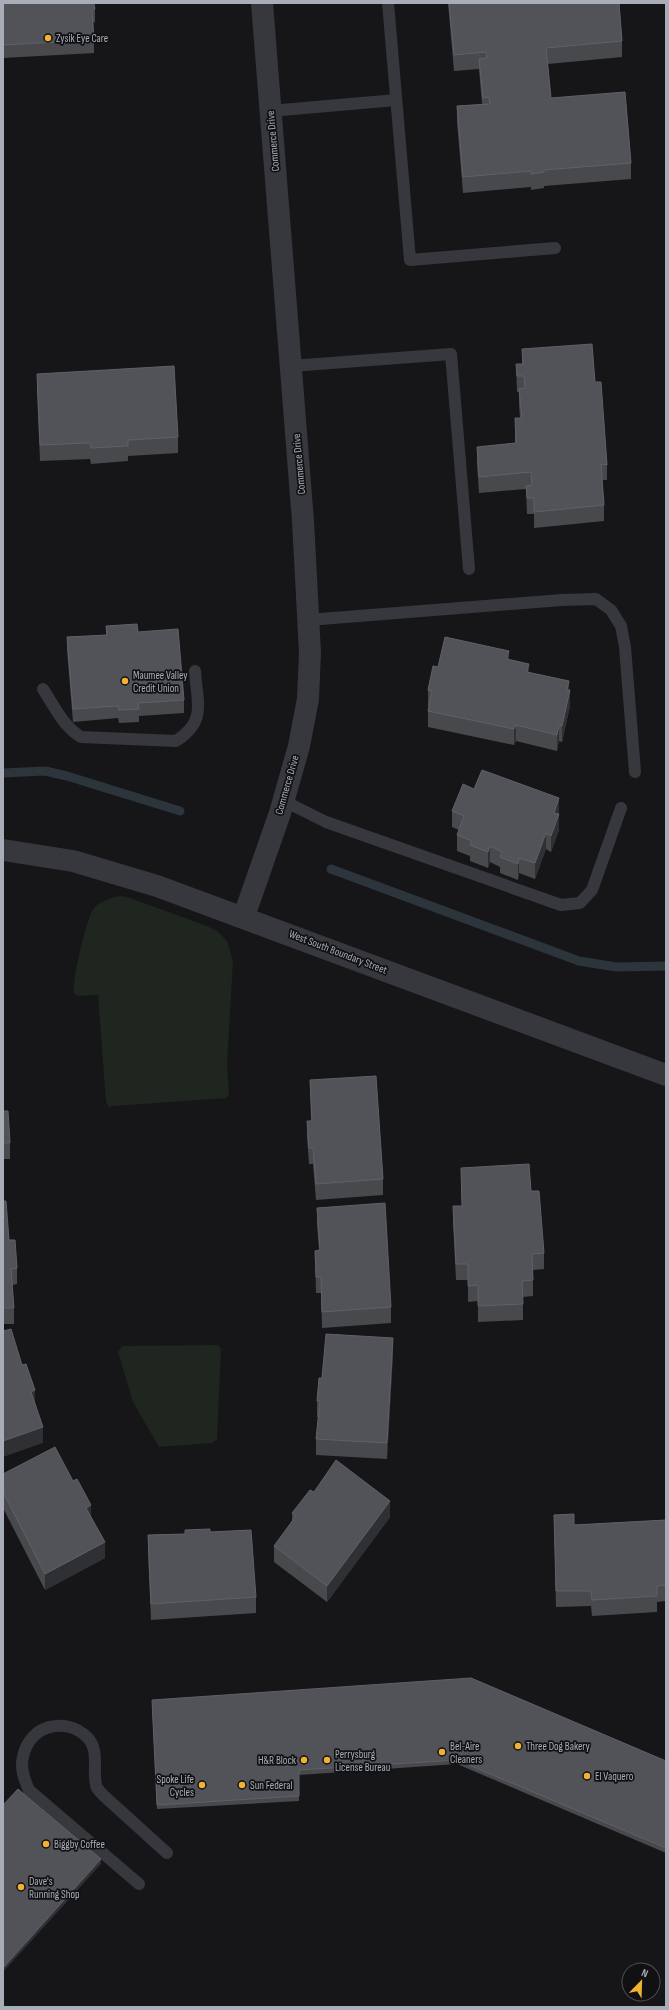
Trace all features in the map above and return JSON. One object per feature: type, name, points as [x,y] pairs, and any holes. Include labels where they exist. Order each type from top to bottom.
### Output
[{"type":"street","name":"Commerce Drive","points":[[244,916],[284,801],[299,746],[308,699],[310,653],[303,521],[262,3]]},
{"type":"street","name":"West South Boundary Street","points":[[3,850],[73,862],[157,886],[244,916],[666,1075]]},
{"type":"lane","points":[[388,3],[410,260],[555,248]]},
{"type":"lane","points":[[270,111],[396,100]]},
{"type":"lane","points":[[291,366],[451,354],[469,569]]},
{"type":"lane","points":[[308,620],[562,600],[596,599],[611,610],[621,626],[625,647],[635,772]]},
{"type":"lane","points":[[43,689],[63,722],[71,731],[81,737],[176,741],[186,735],[194,726],[198,717],[195,671]]},
{"type":"lane","points":[[284,801],[326,822],[561,905],[580,903],[592,890],[621,808]]},
{"type":"lane","points":[[139,1884],[29,1790],[24,1778],[23,1756],[27,1745],[38,1732],[50,1726],[64,1725],[78,1730],[89,1739],[94,1750],[97,1787],[103,1795],[167,1853]]},
{"type":"shaded area","points":[[119,896],[127,897],[207,926],[217,931],[227,941],[233,961],[227,1065],[229,1093],[227,1098],[109,1107],[106,1102],[98,995],[78,996],[74,993],[74,986],[80,950],[87,924],[94,908],[99,903]]},
{"type":"shaded area","points":[[218,1345],[221,1349],[217,1439],[212,1443],[159,1447],[133,1402],[118,1352],[122,1346]]},
{"type":"building","name":"Zysik Eye Care","points":[[3,3],[94,3],[95,9],[92,10],[94,40],[3,45]]},
{"type":"building","points":[[449,3],[619,3],[622,41],[546,48],[551,98],[625,92],[631,163],[544,170],[544,172],[531,174],[531,171],[463,177],[457,106],[490,104],[489,97],[483,98],[479,59],[487,58],[486,52],[454,55]]},
{"type":"building","points":[[592,344],[595,382],[601,382],[607,465],[601,464],[604,505],[534,512],[534,498],[527,498],[526,486],[532,485],[531,472],[479,477],[477,447],[516,443],[515,418],[522,418],[519,389],[525,388],[524,376],[517,376],[516,364],[523,364],[522,349]]},
{"type":"building","points":[[174,366],[178,437],[128,440],[128,446],[91,448],[90,443],[40,445],[37,374]]},
{"type":"building","name":"Maumee Valley Credit Union","points":[[137,624],[138,632],[178,629],[184,700],[138,703],[139,709],[119,710],[118,706],[73,709],[67,637],[107,635],[106,626]]},
{"type":"building","points":[[445,637],[509,651],[507,659],[529,664],[527,672],[569,681],[567,690],[570,690],[562,726],[559,725],[557,735],[516,725],[514,729],[428,711],[432,691],[428,690],[433,666],[438,667]]},
{"type":"building","points":[[482,770],[559,798],[554,813],[559,814],[551,836],[546,833],[535,863],[519,858],[518,864],[500,857],[502,852],[490,846],[488,852],[470,845],[472,841],[457,835],[464,816],[452,811],[463,784],[474,789]]},
{"type":"building","points":[[376,1076],[383,1179],[316,1184],[313,1148],[309,1148],[307,1121],[312,1121],[310,1080]]},
{"type":"building","points":[[3,1111],[8,1111],[10,1143],[3,1143]]},
{"type":"building","points":[[529,1164],[531,1191],[539,1191],[544,1253],[532,1254],[533,1280],[522,1281],[523,1304],[478,1306],[478,1285],[468,1286],[468,1264],[456,1264],[453,1206],[462,1206],[461,1168]]},
{"type":"building","points":[[3,1201],[6,1201],[9,1240],[15,1240],[17,1268],[11,1269],[14,1308],[3,1308]]},
{"type":"building","points":[[385,1203],[391,1307],[322,1312],[321,1277],[316,1277],[315,1251],[320,1250],[317,1208]]},
{"type":"building","points":[[11,1329],[22,1365],[26,1364],[35,1390],[31,1392],[43,1427],[3,1441],[3,1331]]},
{"type":"building","points":[[326,1334],[393,1338],[387,1443],[316,1439],[320,1401],[317,1401],[319,1378],[322,1378]]},
{"type":"building","points":[[55,1447],[73,1481],[77,1479],[91,1505],[86,1508],[105,1542],[45,1574],[3,1492],[3,1474]]},
{"type":"building","points":[[336,1460],[390,1501],[327,1586],[274,1546],[296,1516],[292,1513],[310,1490],[314,1492]]},
{"type":"building","points":[[574,1514],[574,1525],[666,1520],[666,1585],[657,1586],[657,1596],[592,1600],[591,1591],[556,1591],[554,1515]]},
{"type":"building","points":[[210,1529],[210,1532],[251,1530],[256,1597],[151,1604],[148,1535],[185,1534],[185,1530]]},
{"type":"building","points":[[471,1678],[666,1761],[666,1848],[457,1760],[299,1770],[299,1796],[157,1805],[152,1700]]},
{"type":"building","points":[[18,1789],[101,1859],[3,1968],[3,1805]]},
{"type":"waterway","points":[[3,773],[45,771],[67,776],[180,811]]},
{"type":"waterway","points":[[331,869],[579,961],[616,967],[666,966]]},
{"type":"place","name":"Zysik Eye Care","points":[[48,38]]},
{"type":"place","name":"Maumee Valley Credit Union","points":[[125,681]]},
{"type":"place","name":"Three Dog Bakery","points":[[518,1746]]},
{"type":"place","name":"Bel-Aire Cleaners","points":[[442,1752]]},
{"type":"place","name":"H&R Block","points":[[304,1760]]},
{"type":"place","name":"Perrysburg License Bureau","points":[[327,1760]]},
{"type":"place","name":"El Vaquero","points":[[587,1776]]},
{"type":"place","name":"Spoke Life Cycles","points":[[202,1785]]},
{"type":"place","name":"Sun Federal","points":[[242,1785]]},
{"type":"place","name":"Biggby Coffee","points":[[46,1844]]},
{"type":"place","name":"Dave's Running Shop","points":[[21,1887]]}]
